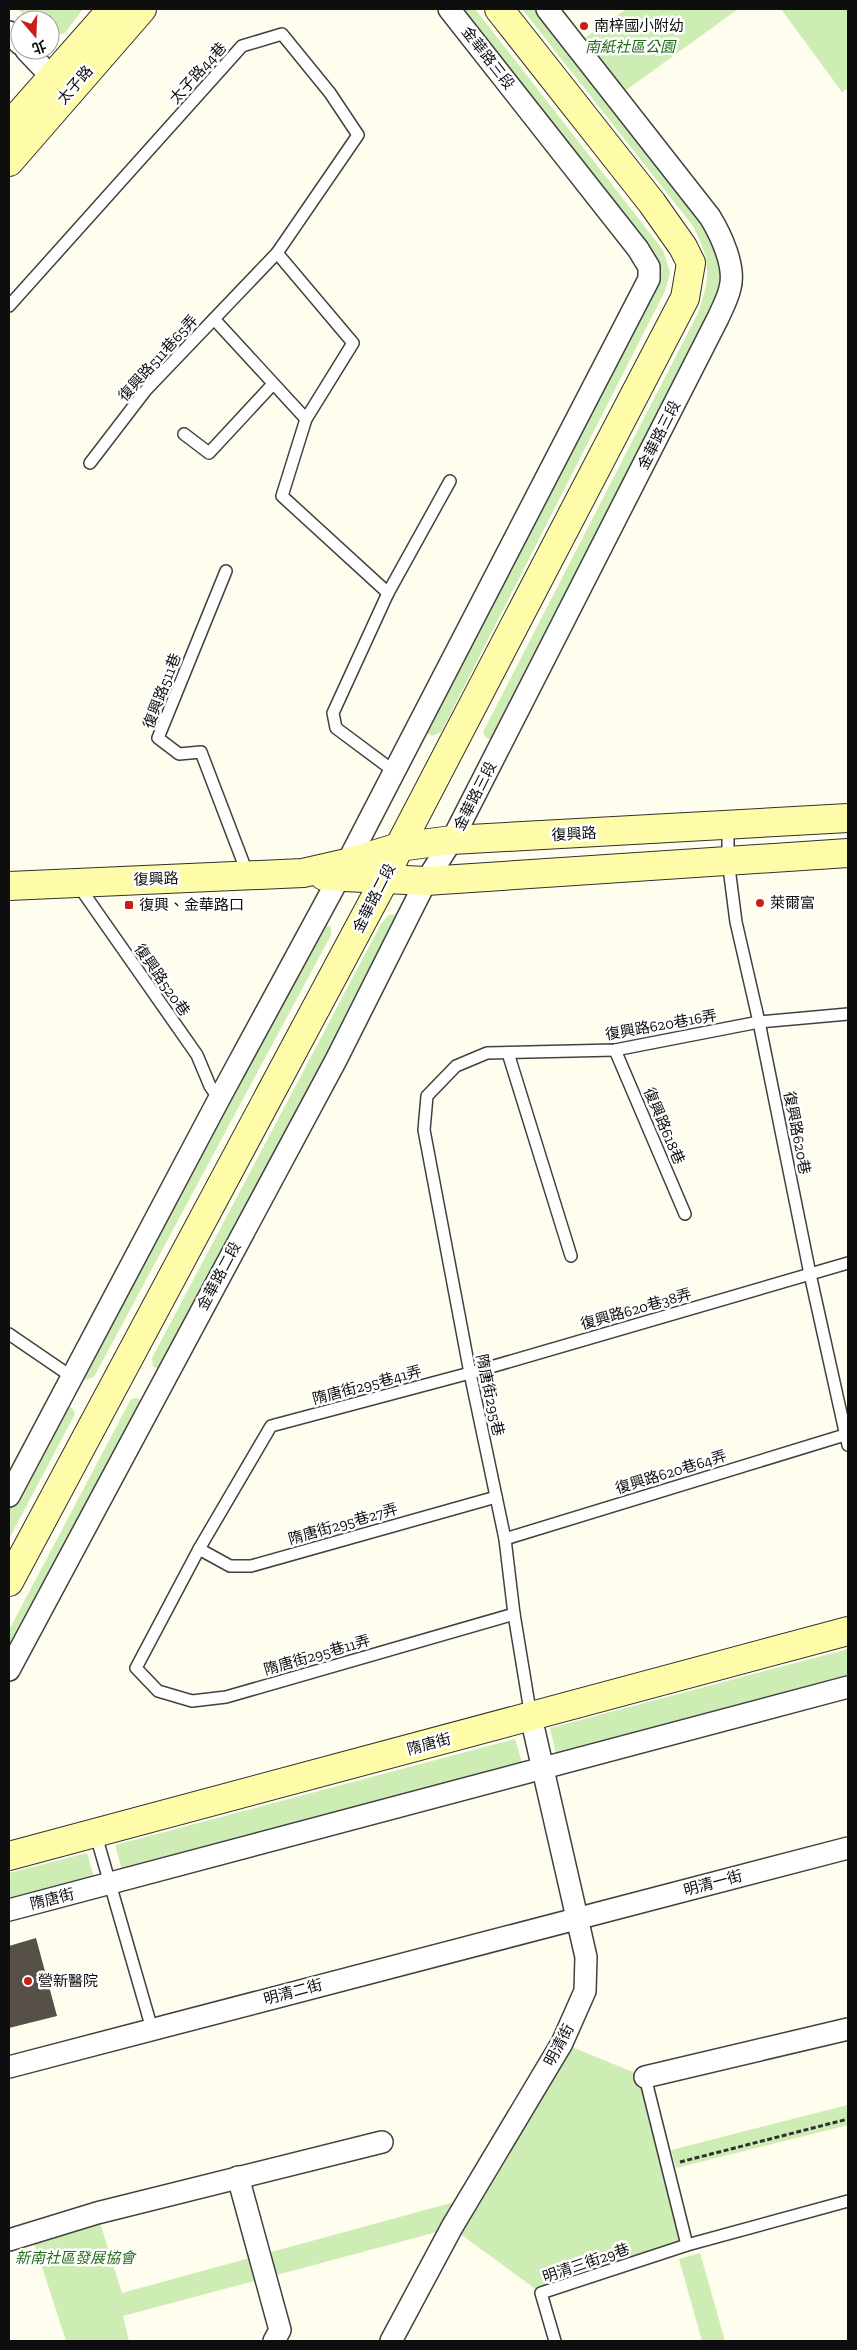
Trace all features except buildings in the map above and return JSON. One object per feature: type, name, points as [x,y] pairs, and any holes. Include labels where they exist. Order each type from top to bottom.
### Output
[{"type":"street","name":"太子路","points":[[9,162],[112,9]]},
{"type":"street","name":"太子路","points":[[9,126],[60,85],[142,9]]},
{"type":"street","name":"金華路三段","points":[[342,871],[649,279],[649,267],[638,249],[449,9]]},
{"type":"street","points":[[399,848],[685,298],[689,282],[690,263],[684,247],[652,203],[498,9]]},
{"type":"street","name":"金華路三段","points":[[426,881],[452,840],[718,318],[731,287],[729,262],[723,239],[710,217],[547,9]]},
{"type":"street","points":[[36,60],[60,85]]},
{"type":"street","name":"復興路","points":[[342,871],[399,848],[452,840],[848,818]]},
{"type":"street","name":"金華路二段","points":[[9,1582],[399,848]]},
{"type":"street","name":"復興路","points":[[9,886],[342,871],[384,879],[426,881],[728,860],[848,854]]},
{"type":"street","points":[[9,1496],[342,871]]},
{"type":"street","name":"金華路二段","points":[[9,1670],[336,1060],[426,881]]},
{"type":"street","name":"隋唐街","points":[[9,1856],[848,1631]]},
{"type":"street","name":"隋唐街","points":[[9,1910],[848,1687]]},
{"type":"street","name":"明清街","points":[[391,2341],[452,2228],[562,2043],[585,1991],[586,1957],[531,1717]]},
{"type":"street","name":"明清一街","points":[[578,1918],[848,1848]]},
{"type":"street","name":"明清二街","points":[[9,2067],[578,1918]]},
{"type":"street","points":[[645,2077],[848,2029]]},
{"type":"street","points":[[9,2240],[97,2213],[382,2142]]},
{"type":"street","points":[[238,2177],[280,2330],[274,2341]]},
{"type":"lane","name":"太子路44巷","points":[[9,306],[242,46],[282,34],[330,93],[358,134],[277,253]]},
{"type":"lane","points":[[214,319],[277,253],[353,343],[306,419],[282,496],[388,593]]},
{"type":"lane","name":"復興路511巷65弄","points":[[90,463],[146,390],[214,319],[306,419]]},
{"type":"lane","points":[[184,434],[209,453],[274,384]]},
{"type":"lane","points":[[395,772],[336,728],[333,713],[388,593],[450,481]]},
{"type":"lane","name":"復興路511巷","points":[[226,571],[158,738],[179,754],[202,752],[248,875]]},
{"type":"lane","name":"復興路620巷","points":[[728,826],[728,860],[736,922],[759,1022],[810,1274],[848,1438]]},
{"type":"lane","name":"復興路520巷","points":[[76,882],[197,1055],[210,1086],[219,1099]]},
{"type":"lane","name":"復興路620巷16弄","points":[[438,1083],[456,1066],[488,1053],[615,1050],[759,1022],[848,1014]]},
{"type":"lane","name":"復興路618巷","points":[[615,1050],[685,1214]]},
{"type":"lane","points":[[508,1053],[571,1256]]},
{"type":"lane","name":"隋唐街295巷","points":[[438,1083],[427,1096],[424,1130],[470,1373],[506,1539],[514,1614],[531,1717]]},
{"type":"lane","name":"復興路620巷38弄","points":[[470,1373],[848,1263]]},
{"type":"lane","points":[[9,1334],[72,1377]]},
{"type":"lane","name":"隋唐街295巷41弄","points":[[199,1549],[271,1426],[470,1373]]},
{"type":"lane","name":"復興路620巷64弄","points":[[506,1539],[848,1438]]},
{"type":"lane","name":"隋唐街295巷27弄","points":[[199,1549],[230,1566],[251,1566],[496,1497]]},
{"type":"lane","name":"隋唐街295巷11弄","points":[[199,1549],[136,1668],[158,1691],[192,1701],[226,1697],[514,1614]]},
{"type":"lane","points":[[95,1832],[152,2029]]},
{"type":"lane","points":[[645,2077],[687,2245]]},
{"type":"lane","name":"明清三街29巷","points":[[555,2341],[541,2293],[687,2245],[848,2201]]},
{"type":"path","points":[[667,2165],[848,2118]]},
{"type":"green space","points":[[83,9],[65,33],[60,34],[60,10],[19,10]]},
{"type":"green space","points":[[457,9],[475,9],[663,250],[670,273],[665,291],[441,732],[432,736],[424,731],[654,287]]},
{"type":"green space","points":[[522,9],[539,9],[717,242],[723,291],[493,740],[486,738],[483,732],[698,313],[707,278],[706,259],[693,226]]},
{"type":"green space","name":"南紙社區公園","points":[[626,9],[738,9],[618,96],[579,42]]},
{"type":"green space","points":[[781,9],[848,9],[848,88],[842,92]]},
{"type":"green space","points":[[397,914],[401,921],[160,1369],[153,1367],[152,1358],[381,924],[389,915]]},
{"type":"green space","points":[[323,924],[331,927],[331,935],[94,1377],[85,1380],[82,1377]]},
{"type":"green space","points":[[136,1398],[142,1401],[9,1660],[9,1630],[131,1399]]},
{"type":"green space","points":[[66,1406],[72,1408],[75,1414],[9,1539],[9,1505]]},
{"type":"green space","points":[[848,1649],[848,1679],[557,1758],[550,1728]]},
{"type":"green space","points":[[515,1739],[523,1766],[123,1874],[115,1845]]},
{"type":"green space","points":[[87,1853],[95,1881],[9,1904],[9,1873]]},
{"type":"green space","name":"新南社區發展協會","points":[[562,2043],[645,2077],[687,2245],[541,2293],[452,2228],[123,2316],[129,2341],[66,2341],[31,2233],[97,2213],[122,2293],[469,2198]]},
{"type":"green space","points":[[848,2105],[848,2125],[676,2168],[671,2150]]},
{"type":"green space","points":[[700,2253],[725,2341],[702,2341],[679,2259]]},
{"type":"place","name":"南梓國小附幼","points":[[584,26]]},
{"type":"place","name":"萊爾富","points":[[760,903]]},
{"type":"place","name":"復興、金華路口","points":[[129,905]]},
{"type":"place","name":"營新醫院","points":[[28,1981]]}]
